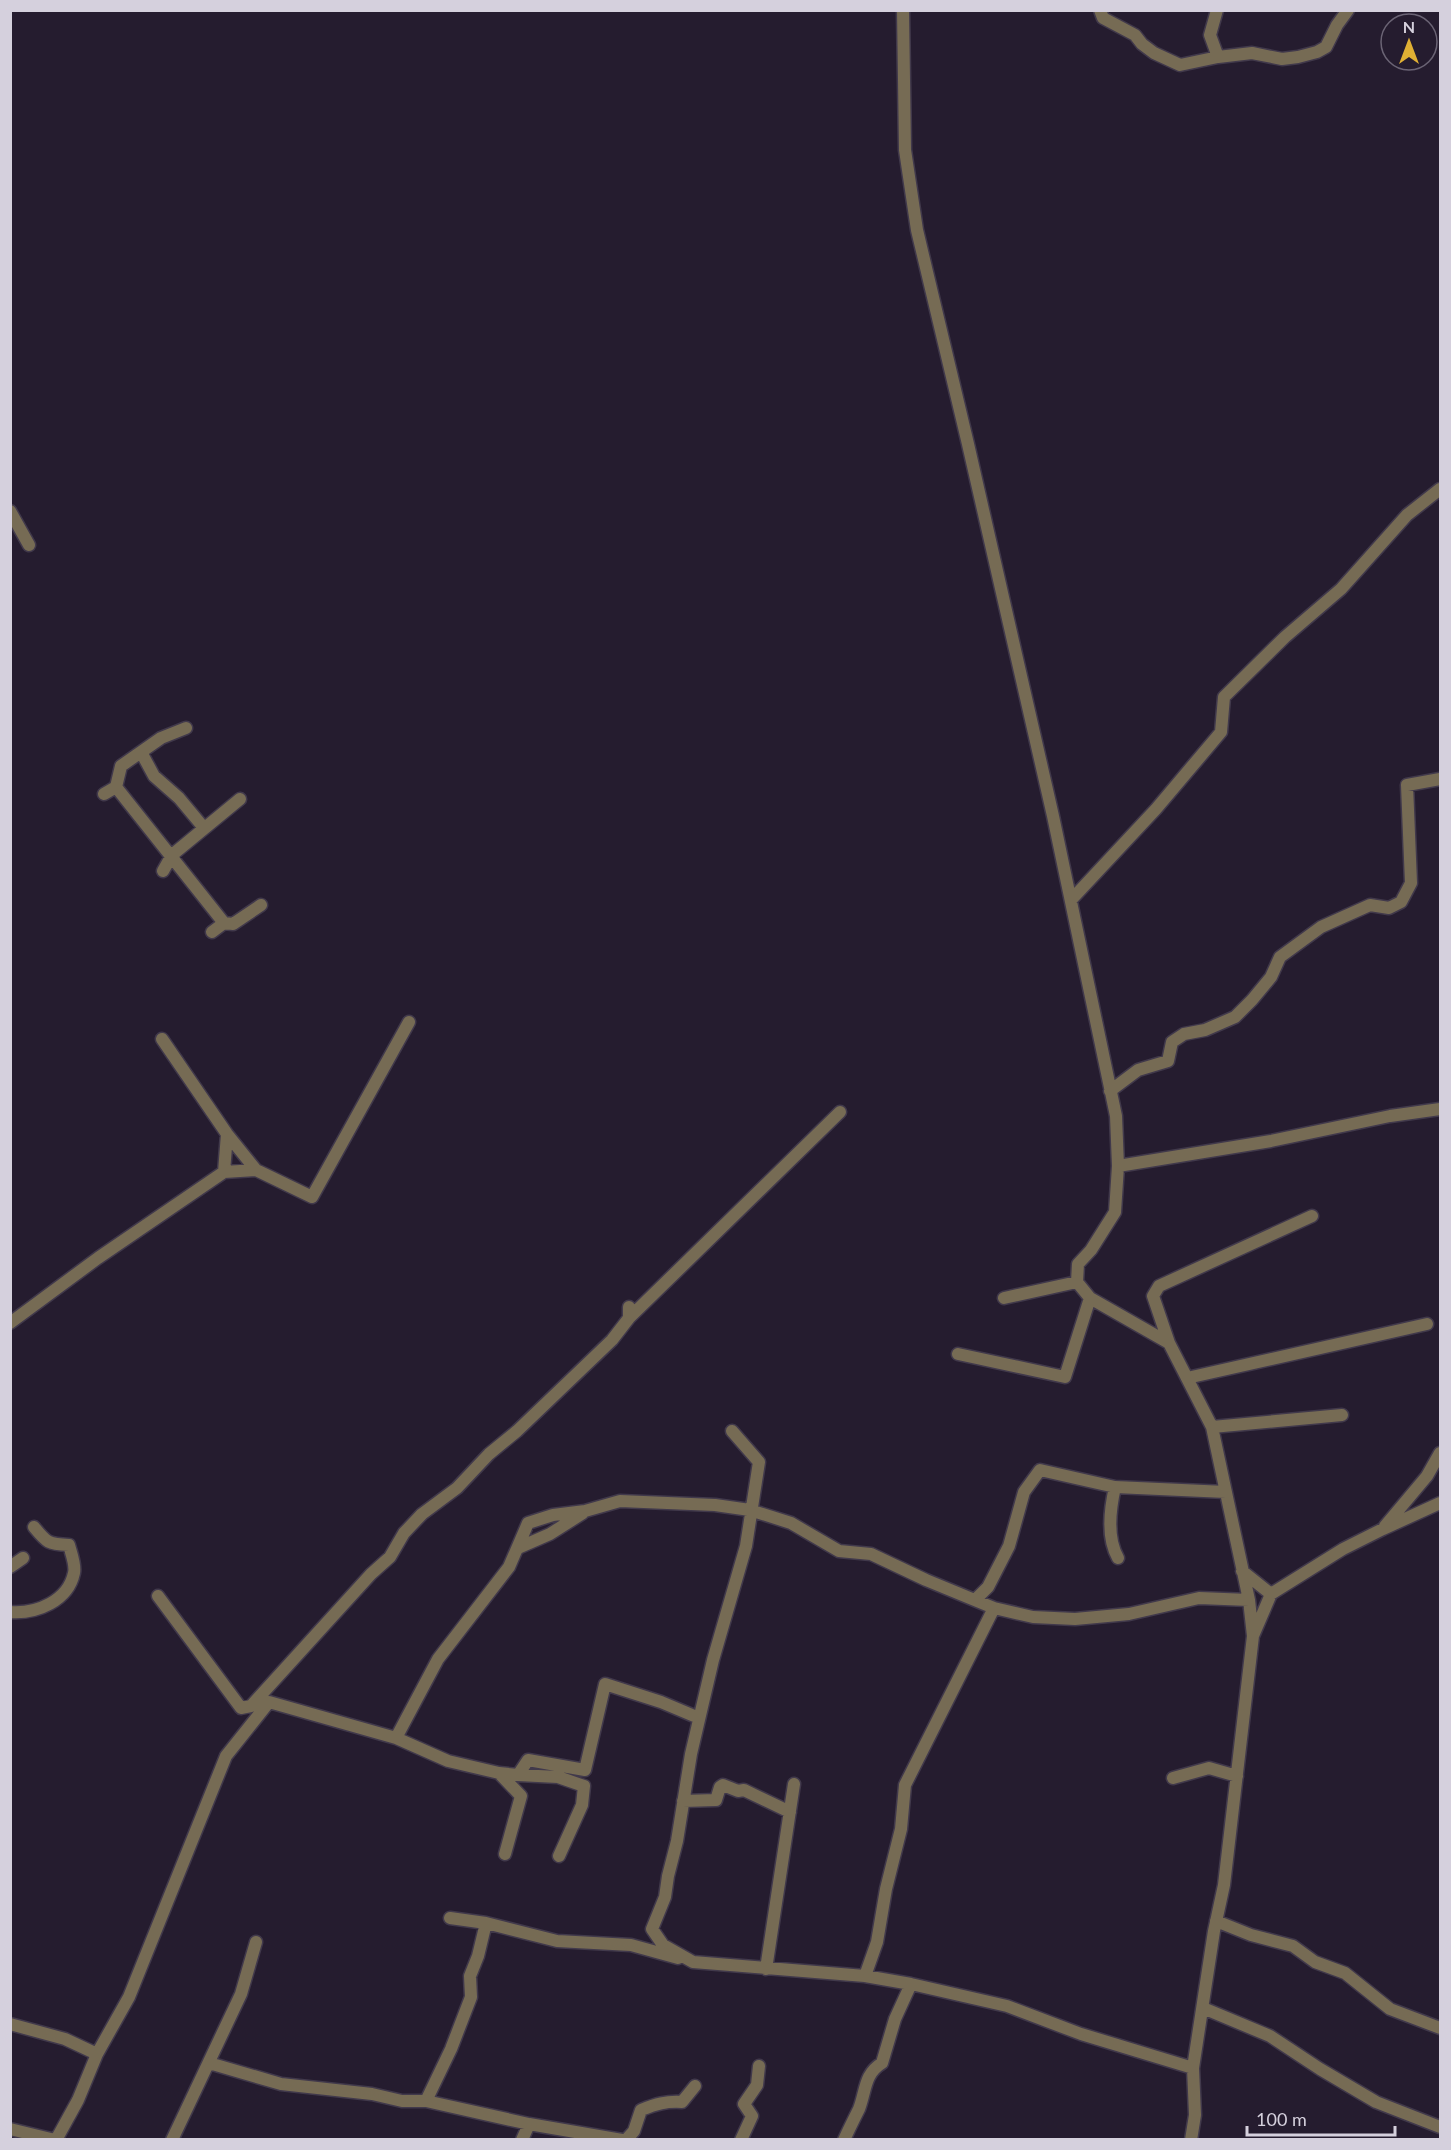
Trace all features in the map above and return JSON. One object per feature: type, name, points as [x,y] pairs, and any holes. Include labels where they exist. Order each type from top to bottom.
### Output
[{"type":"street","points":[[903,10],[904,139],[917,230],[971,456],[1071,900],[1116,1116],[1118,1166],[1115,1212],[1091,1250],[1078,1264],[1077,1282],[1090,1298],[1169,1343]]},
{"type":"street","points":[[1100,10],[1103,18],[1135,35],[1148,49],[1173,64],[1179,65],[1252,53],[1282,59],[1317,52],[1326,47],[1348,10]]},
{"type":"street","points":[[1217,10],[1210,35],[1218,57]]},
{"type":"street","points":[[1071,900],[1156,809],[1221,732],[1224,697],[1285,637],[1341,589],[1407,515],[1440,489]]},
{"type":"street","points":[[10,511],[29,545]]},
{"type":"street","points":[[104,794],[116,787],[121,766],[161,738],[186,728]]},
{"type":"street","points":[[141,752],[154,776],[179,798],[204,828]]},
{"type":"street","points":[[1110,1091],[1138,1070],[1168,1061],[1172,1042],[1184,1034],[1205,1030],[1235,1017],[1271,977],[1280,957],[1321,927],[1370,905],[1389,908],[1401,902],[1411,883],[1407,785],[1440,779]]},
{"type":"street","points":[[116,787],[224,922],[233,924],[261,905]]},
{"type":"street","points":[[163,871],[172,855],[240,799]]},
{"type":"street","points":[[212,932],[224,922]]},
{"type":"street","points":[[162,1039],[227,1134],[256,1170],[312,1197],[409,1022]]},
{"type":"street","points":[[1118,1166],[1271,1141],[1390,1116],[1440,1109]]},
{"type":"street","points":[[158,1596],[241,1708],[251,1706],[371,1574],[390,1557],[405,1533],[422,1514],[457,1488],[489,1454],[517,1431],[612,1340],[629,1313],[840,1112]]},
{"type":"street","points":[[224,1172],[227,1134]]},
{"type":"street","points":[[10,1323],[98,1258],[224,1172],[256,1170]]},
{"type":"street","points":[[1191,2139],[1195,2115],[1193,2068],[1216,1921],[1224,1885],[1253,1636],[1249,1600],[1212,1427],[1169,1343],[1153,1296],[1159,1286],[1312,1216]]},
{"type":"street","points":[[1004,1298],[1077,1282]]},
{"type":"street","points":[[958,1354],[1065,1377],[1090,1298]]},
{"type":"street","points":[[1187,1378],[1427,1324]]},
{"type":"street","points":[[1212,1427],[1342,1415]]},
{"type":"street","points":[[693,1962],[663,1945],[652,1929],[665,1897],[691,1754],[713,1659],[746,1546],[759,1462],[732,1431]]},
{"type":"street","points":[[1383,1529],[1427,1476],[1440,1453]]},
{"type":"street","points":[[975,1600],[988,1587],[1009,1546],[1024,1492],[1040,1470],[1115,1486],[1226,1492]]},
{"type":"street","points":[[1115,1486],[1110,1510],[1113,1549],[1118,1558]]},
{"type":"street","points":[[396,1738],[438,1659],[509,1567],[528,1523],[553,1515],[585,1511],[620,1501],[715,1505],[750,1510],[791,1523],[839,1551],[871,1554],[994,1608],[1033,1617],[1075,1620],[1129,1614],[1199,1598],[1249,1600]]},
{"type":"street","points":[[1253,1636],[1271,1594],[1343,1549],[1440,1503]]},
{"type":"street","points":[[518,1548],[550,1534],[585,1511]]},
{"type":"street","points":[[10,1612],[35,1610],[53,1603],[64,1592],[75,1570],[69,1545],[46,1542],[34,1527]]},
{"type":"street","points":[[10,1567],[22,1558]]},
{"type":"street","points":[[1242,1570],[1271,1594]]},
{"type":"street","points":[[865,1976],[877,1942],[886,1889],[901,1829],[905,1785],[994,1608]]},
{"type":"street","points":[[518,1775],[528,1760],[585,1770],[605,1684],[661,1701],[699,1718]]},
{"type":"street","points":[[10,2129],[56,2139],[78,2100],[97,2054],[129,1997],[226,1756],[269,1702],[396,1738],[448,1761],[499,1773],[558,1777],[584,1786],[582,1805],[559,1856]]},
{"type":"street","points":[[1173,1778],[1209,1768],[1237,1776]]},
{"type":"street","points":[[499,1773],[521,1796],[505,1854]]},
{"type":"street","points":[[766,1969],[794,1784]]},
{"type":"street","points":[[683,1801],[716,1800],[720,1787],[723,1785],[738,1791],[744,1790],[790,1812]]},
{"type":"street","points":[[450,1918],[486,1923],[557,1941],[631,1946],[693,1962],[865,1976],[911,1984],[1007,2006],[1081,2034],[1193,2068]]},
{"type":"street","points":[[1216,1921],[1251,1935],[1293,1946],[1315,1962],[1345,1973],[1390,2008],[1440,2028]]},
{"type":"street","points":[[426,2101],[452,2049],[471,1997],[470,1976],[478,1956],[486,1923]]},
{"type":"street","points":[[172,2139],[241,1994],[256,1942]]},
{"type":"street","points":[[844,2139],[860,2106],[866,2079],[875,2067],[882,2063],[895,2019],[911,1984]]},
{"type":"street","points":[[1203,2008],[1270,2036],[1320,2070],[1376,2102],[1440,2127]]},
{"type":"street","points":[[10,2024],[65,2039],[97,2054]]},
{"type":"street","points":[[209,2063],[281,2084],[372,2094],[402,2101],[426,2101],[529,2124],[624,2139],[634,2131],[641,2110],[656,2103],[682,2102],[694,2086]]},
{"type":"street","points":[[741,2139],[752,2116],[744,2104],[757,2085],[759,2066]]},
{"type":"street","points":[[522,2139],[529,2124]]}]
